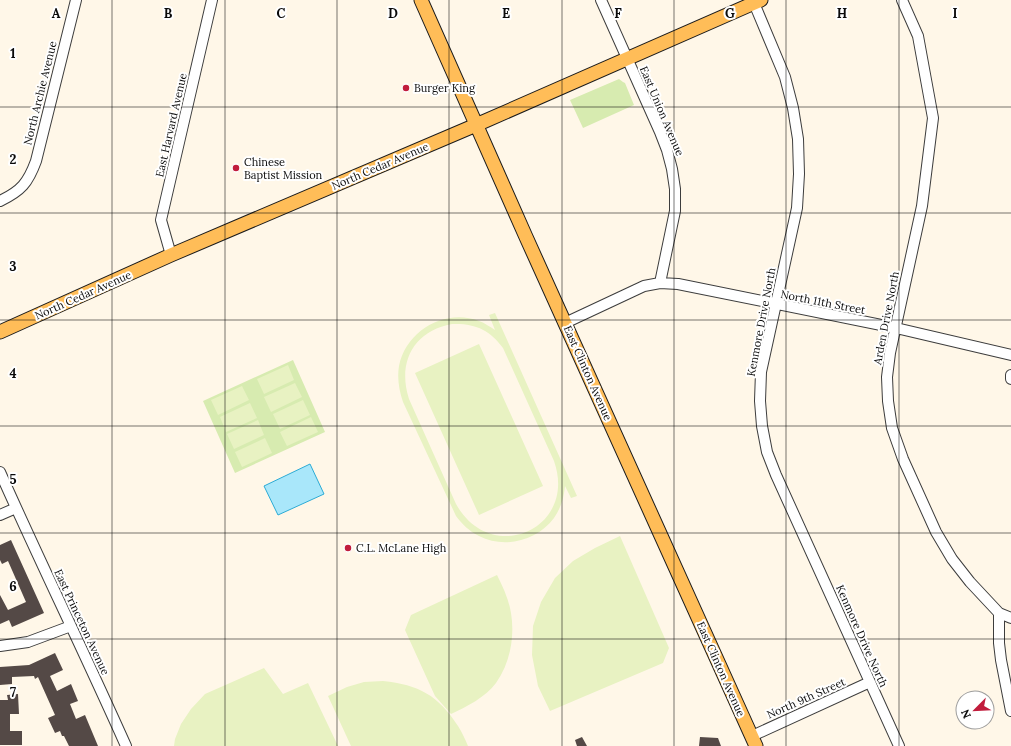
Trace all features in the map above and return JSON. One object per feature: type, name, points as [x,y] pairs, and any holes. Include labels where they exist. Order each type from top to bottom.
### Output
[{"type":"main road","name":"East Clinton Avenue","points":[[421,0],[754,741]]},
{"type":"main road","name":"North Cedar Avenue","points":[[0,332],[171,256],[757,2]]},
{"type":"street","name":"North Archie Avenue","points":[[0,201],[12,196],[23,186],[31,174],[36,161],[76,0]]},
{"type":"street","name":"East Harvard Avenue","points":[[171,256],[161,220],[212,0]]},
{"type":"street","name":"East Union Avenue","points":[[601,0],[660,132],[672,169],[675,189],[675,211],[660,283]]},
{"type":"street","name":"Arden Drive North","points":[[902,0],[918,36],[933,118],[922,206],[890,353],[887,377],[888,401],[892,428],[903,459],[936,532],[952,559],[970,582],[999,613]]},
{"type":"street","name":"Kenmore Drive North","points":[[757,2],[786,77],[798,139],[799,174],[797,208],[761,372],[760,402],[762,426],[768,452],[776,475],[899,746]]},
{"type":"street","name":"North 11th Street","points":[[565,323],[644,286],[660,283],[678,284],[896,328],[1011,356]]},
{"type":"street","name":"East Princeton Avenue","points":[[0,472],[126,746]]},
{"type":"street","points":[[0,515],[16,508]]},
{"type":"street","points":[[1011,618],[999,613],[999,643],[1001,660],[1011,711]]},
{"type":"street","points":[[0,646],[28,642],[71,626]]},
{"type":"street","name":"North 9th Street","points":[[754,741],[870,682]]},
{"type":"green space","points":[[619,79],[625,83],[634,105],[583,128],[570,100]]},
{"type":"green space","points":[[495,313],[577,496],[571,498],[565,486],[559,510],[547,526],[529,537],[509,542],[489,540],[479,536],[466,527],[456,516],[403,402],[398,380],[398,370],[403,353],[410,342],[429,325],[454,317],[479,321],[495,330],[489,315]],"holes":[[[452,324],[475,326],[487,332],[503,348],[554,461],[558,485],[554,505],[543,521],[527,532],[509,536],[489,533],[471,523],[456,504],[409,399],[405,373],[407,361],[412,350],[428,333]]]},
{"type":"green space","points":[[479,344],[543,486],[479,515],[415,373]]},
{"type":"green space","points":[[293,360],[325,432],[235,473],[203,401]]},
{"type":"green space","points":[[288,365],[294,380],[264,394],[257,379]]},
{"type":"green space","points":[[295,383],[302,397],[271,412],[264,397]]},
{"type":"green space","points":[[242,386],[249,400],[218,415],[211,400]]},
{"type":"green space","points":[[303,400],[310,415],[280,429],[273,414]]},
{"type":"green space","points":[[250,403],[257,418],[226,432],[220,417]]},
{"type":"green space","points":[[311,417],[318,432],[287,446],[280,432]]},
{"type":"green space","points":[[258,420],[264,435],[234,449],[227,434]]},
{"type":"green space","points":[[265,438],[272,453],[242,467],[235,452]]},
{"type":"green space","points":[[620,536],[669,648],[663,663],[550,711],[538,686],[532,655],[533,626],[541,602],[555,578],[573,561]]},
{"type":"green space","points":[[497,575],[504,589],[511,613],[512,640],[508,658],[501,675],[487,693],[451,714],[435,696],[405,630],[411,615]]},
{"type":"green space","points":[[264,668],[283,694],[308,683],[338,746],[174,746],[181,724],[191,709],[205,694]]},
{"type":"green space","points":[[383,681],[407,685],[426,693],[435,699],[451,715],[468,746],[351,746],[328,696],[347,687],[364,682]]},
{"type":"water","points":[[310,464],[324,494],[278,515],[264,486]]},
{"type":"building","points":[[11,540],[44,613],[12,627],[9,620],[0,624],[0,595],[8,610],[26,602],[8,561],[2,564],[0,560],[0,545]]},
{"type":"building","points":[[55,653],[63,670],[50,676],[57,691],[71,684],[78,701],[70,704],[76,719],[85,715],[98,746],[69,746],[60,731],[55,733],[48,718],[55,715],[38,677],[35,679],[34,676],[12,677],[12,684],[0,685],[0,667],[29,665]]},
{"type":"building","points":[[18,694],[19,714],[10,714],[10,731],[22,731],[22,745],[0,745],[0,700],[8,700],[7,695]]},
{"type":"building","points":[[582,737],[587,746],[577,746],[575,740]]},
{"type":"building","points":[[700,737],[718,738],[721,746],[699,746]]},
{"type":"place","name":"Burger King","points":[[406,88]]},
{"type":"place","name":"Chinese Baptist Mission","points":[[236,168]]},
{"type":"place","name":"C.L. McLane High","points":[[348,548]]}]
